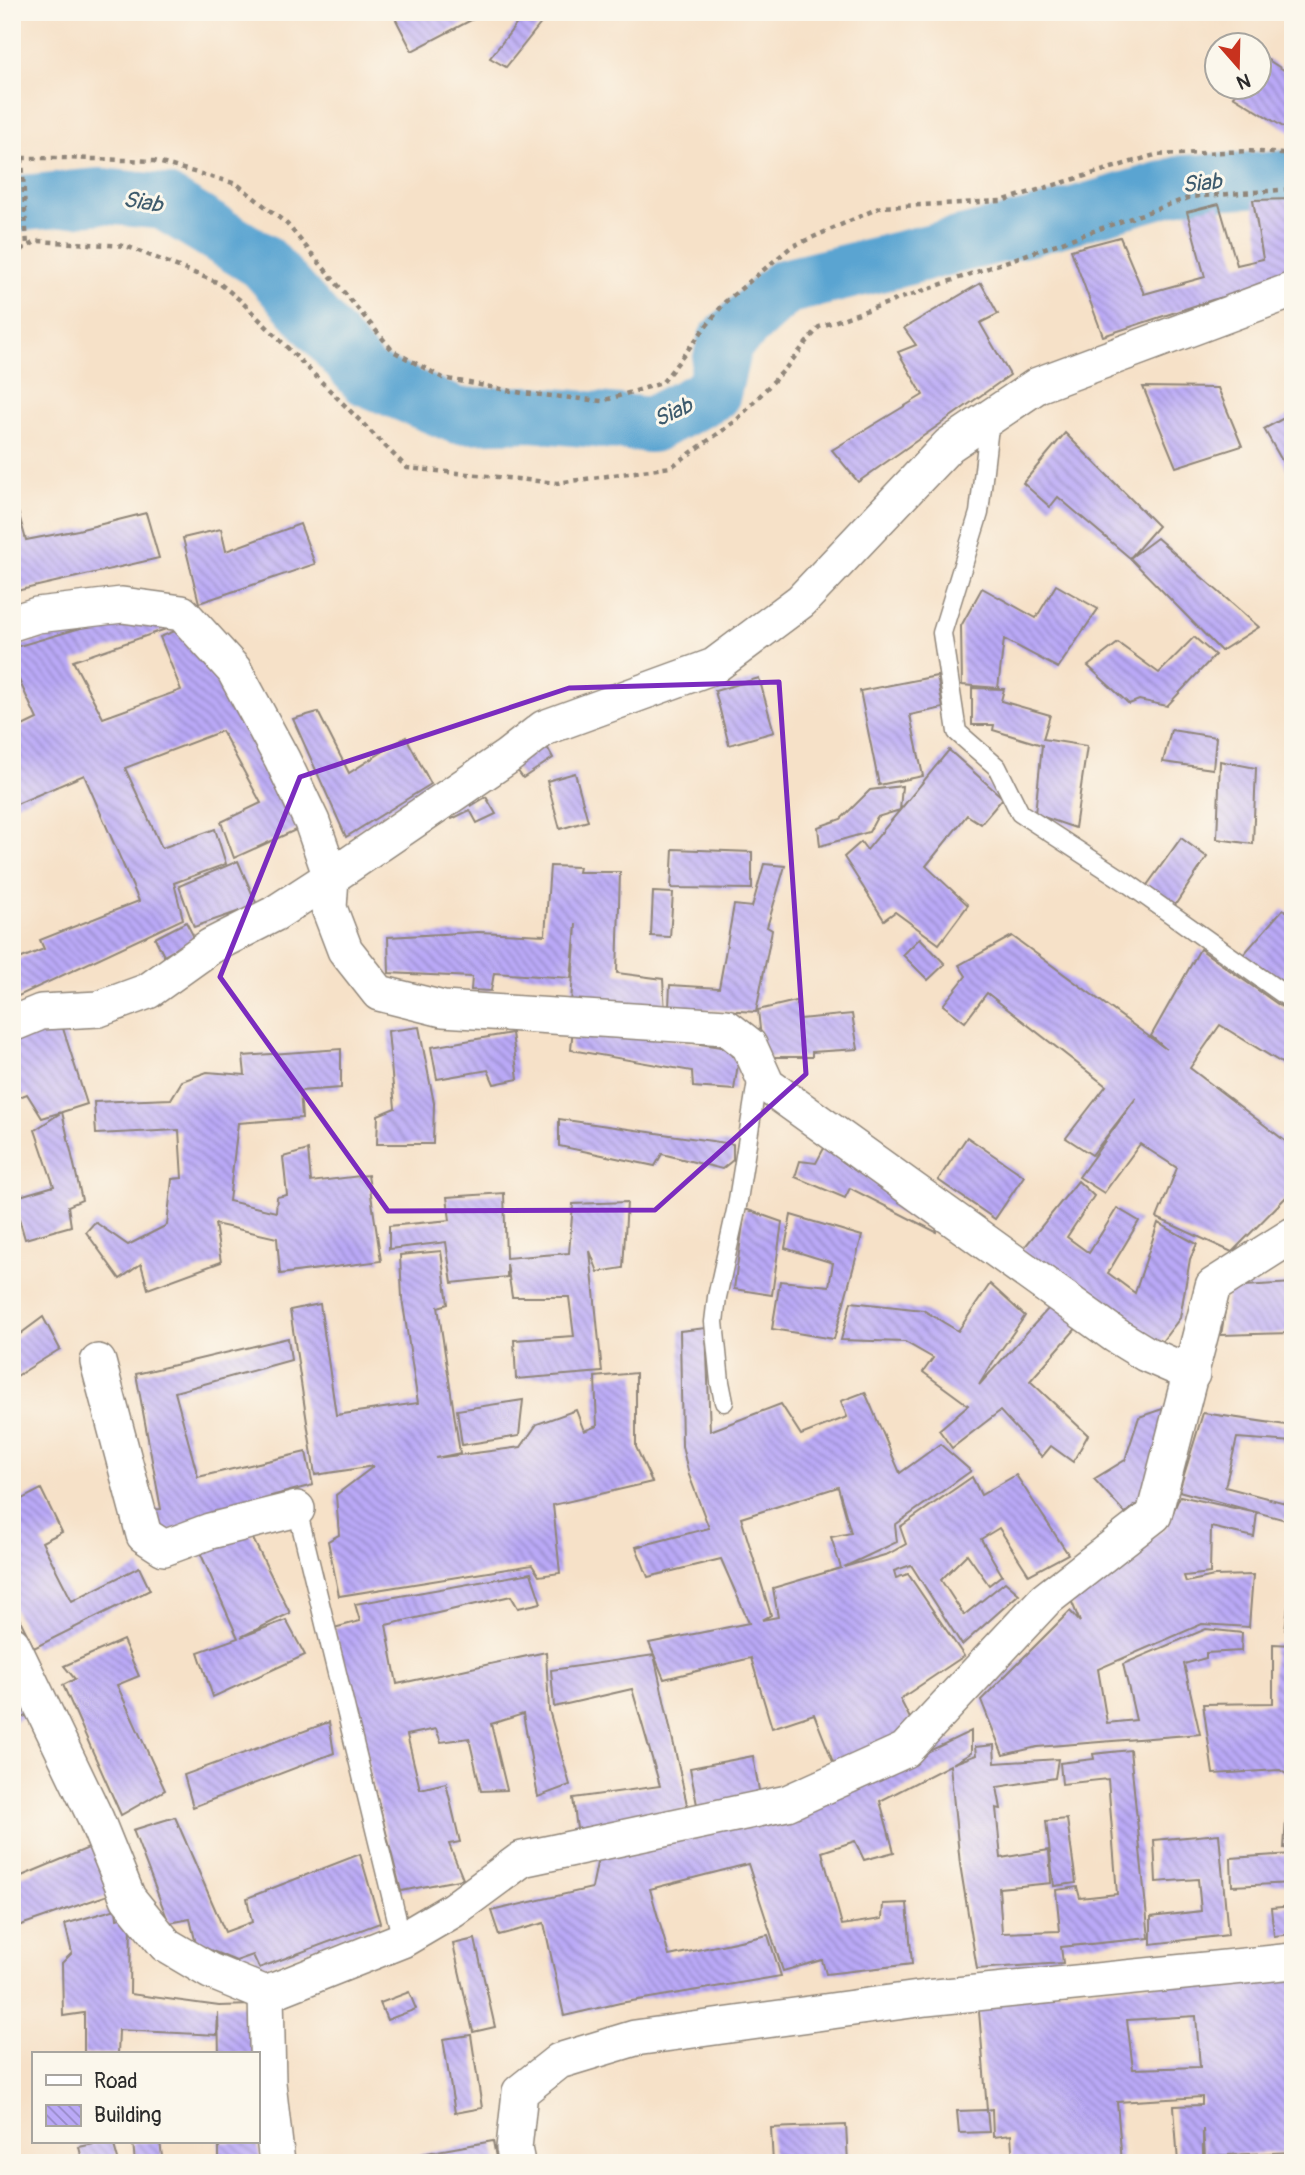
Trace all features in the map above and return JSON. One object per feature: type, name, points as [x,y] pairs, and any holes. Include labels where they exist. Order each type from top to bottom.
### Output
[{"type":"street","points":[[12,1024],[41,1012],[99,1009],[148,991],[211,946],[274,914],[331,877],[507,757],[544,728],[715,666],[801,601],[949,446],[1038,385],[1293,290]]},
{"type":"street","points":[[12,623],[37,615],[122,605],[182,613],[234,670],[282,759],[313,822],[331,877],[329,908],[345,950],[379,993],[443,1009],[726,1027],[749,1045],[767,1085],[1115,1335],[1192,1374]]},
{"type":"street","points":[[12,1644],[96,1819],[128,1898],[166,1945],[210,1971],[266,1994],[402,1940],[453,1910],[522,1860],[787,1803],[905,1750],[1045,1600],[1154,1515],[1213,1286],[1293,1236]]},
{"type":"street","points":[[99,1362],[144,1535],[164,1548],[210,1531],[297,1509]]},
{"type":"street","points":[[517,2163],[514,2148],[520,2091],[559,2062],[635,2038],[926,1998],[1293,1961]]},
{"type":"street","points":[[266,1994],[268,2083],[277,2163]]},
{"type":"lane","points":[[990,418],[979,513],[942,633],[957,732],[997,767],[1020,813],[1126,882],[1293,1001]]},
{"type":"lane","points":[[724,1402],[714,1322],[737,1206],[759,1068]]},
{"type":"lane","points":[[297,1509],[402,1940]]},
{"type":"path","points":[[12,160],[154,161],[237,184],[287,224],[393,351],[443,379],[522,393],[602,401],[662,383],[725,302],[791,247],[881,207],[1001,201],[1155,155],[1249,151],[1293,155]]},
{"type":"path","points":[[22,158],[27,247]]},
{"type":"path","points":[[12,255],[37,241],[125,246],[219,283],[240,300],[407,468],[557,482],[671,467],[736,421],[785,369],[819,327],[1191,197],[1293,189]]},
{"type":"highlighted area","points":[[779,682],[806,1074],[655,1210],[388,1211],[220,977],[300,777],[569,688]]},
{"type":"building","points":[[392,12],[477,12],[479,16],[412,51]]},
{"type":"building","points":[[526,12],[550,12],[506,67],[490,58]]},
{"type":"building","points":[[1274,64],[1293,76],[1293,133],[1243,102],[1274,102]]},
{"type":"building","points":[[1293,199],[1293,279],[1212,300],[1103,336],[1071,250],[1120,237],[1144,294],[1205,277],[1187,212],[1219,204],[1237,265],[1263,259],[1253,200]]},
{"type":"building","points":[[981,283],[998,314],[980,323],[1010,375],[858,482],[832,450],[923,395],[898,352],[916,345],[904,328]]},
{"type":"building","points":[[1143,387],[1218,388],[1242,446],[1176,467]]},
{"type":"building","points":[[1293,413],[1293,480],[1264,429]]},
{"type":"building","points":[[1065,433],[1158,526],[1130,558],[1058,497],[1050,507],[1023,483]]},
{"type":"building","points":[[12,490],[26,540],[146,513],[159,558],[12,592]]},
{"type":"building","points":[[300,524],[315,564],[199,603],[183,538],[221,529],[226,551]]},
{"type":"building","points":[[1157,538],[1259,627],[1221,651],[1130,558]]},
{"type":"building","points":[[1056,585],[1098,609],[1058,668],[1004,639],[998,688],[962,685],[961,626],[982,588],[1036,618]]},
{"type":"building","points":[[122,616],[172,627],[73,661],[103,718],[181,690],[160,637],[180,629],[238,702],[300,828],[234,858],[221,822],[261,803],[222,731],[125,768],[162,848],[215,829],[226,864],[174,883],[183,919],[12,999],[12,962],[44,949],[40,940],[139,901],[84,775],[12,806],[12,731],[37,719],[12,665],[12,648]]},
{"type":"building","points":[[1194,637],[1215,655],[1167,706],[1139,700],[1129,704],[1088,666],[1118,643],[1159,673]]},
{"type":"building","points":[[937,676],[943,708],[910,715],[923,776],[879,785],[860,691]]},
{"type":"building","points":[[759,678],[774,732],[729,745],[715,691]]},
{"type":"building","points":[[972,688],[1004,689],[1001,701],[1050,715],[1043,739],[1087,746],[1075,828],[1035,814],[1042,745],[993,730],[994,725],[972,725]]},
{"type":"building","points":[[318,712],[349,773],[406,737],[431,784],[346,837],[293,719]]},
{"type":"building","points":[[1171,730],[1216,737],[1213,769],[1163,762]]},
{"type":"building","points":[[545,743],[553,758],[523,778],[514,766]]},
{"type":"building","points":[[949,750],[1003,798],[981,824],[967,815],[926,866],[968,905],[939,944],[895,912],[884,920],[844,857],[861,842],[867,850]]},
{"type":"building","points":[[1220,761],[1256,768],[1253,844],[1217,839]]},
{"type":"building","points":[[575,773],[588,821],[560,829],[547,781]]},
{"type":"building","points":[[902,786],[900,810],[877,817],[869,832],[820,846],[818,827],[841,819],[870,790]]},
{"type":"building","points":[[467,794],[471,806],[486,797],[496,814],[477,823],[470,810],[452,819],[446,806]]},
{"type":"building","points":[[1181,838],[1207,857],[1173,908],[1145,888]]},
{"type":"building","points":[[673,849],[752,852],[752,889],[671,888]]},
{"type":"building","points":[[238,861],[257,905],[194,927],[179,886]]},
{"type":"building","points":[[764,864],[785,866],[767,927],[772,930],[756,1012],[669,1007],[670,985],[719,988],[734,905],[752,907]]},
{"type":"building","points":[[550,866],[579,867],[578,872],[620,872],[617,973],[663,979],[665,1013],[571,1004],[576,924],[571,978],[494,973],[491,991],[471,990],[472,977],[389,973],[388,937],[478,932],[545,935]]},
{"type":"building","points":[[653,892],[673,893],[670,937],[651,936]]},
{"type":"building","points":[[1283,909],[1293,916],[1293,975],[1286,984],[1243,955]]},
{"type":"building","points":[[186,922],[195,939],[164,956],[155,938]]},
{"type":"building","points":[[1012,936],[1166,1049],[1151,1036],[1200,949],[1293,1015],[1293,1070],[1220,1025],[1190,1068],[1293,1147],[1293,1190],[1232,1252],[1157,1218],[1177,1168],[1140,1144],[1104,1193],[1079,1177],[1136,1098],[1092,1155],[1066,1138],[1106,1086],[987,993],[965,1022],[943,1005],[966,976],[959,965]]},
{"type":"building","points":[[920,938],[945,964],[928,980],[903,955]]},
{"type":"building","points":[[796,1001],[800,1019],[852,1014],[858,1049],[812,1052],[812,1057],[763,1057],[758,1010]]},
{"type":"building","points":[[60,1019],[87,1104],[42,1118],[27,1094],[12,1100],[12,1038]]},
{"type":"building","points":[[573,1026],[721,1047],[730,1051],[738,1064],[734,1090],[693,1087],[692,1071],[571,1050]]},
{"type":"building","points":[[419,1027],[434,1103],[433,1144],[377,1144],[378,1115],[395,1108],[388,1031]]},
{"type":"building","points":[[512,1033],[518,1079],[494,1084],[488,1070],[437,1079],[431,1047]]},
{"type":"building","points":[[341,1049],[341,1088],[300,1091],[302,1118],[238,1123],[229,1201],[276,1212],[277,1197],[287,1195],[283,1157],[308,1150],[311,1182],[368,1175],[381,1261],[280,1274],[277,1238],[215,1224],[221,1262],[148,1289],[141,1264],[120,1279],[86,1232],[95,1222],[128,1245],[167,1225],[172,1179],[182,1178],[179,1130],[96,1134],[94,1102],[171,1099],[182,1081],[207,1072],[245,1075],[243,1056]]},
{"type":"building","points":[[62,1112],[82,1200],[68,1206],[71,1226],[25,1239],[13,1198],[54,1186],[35,1130]]},
{"type":"building","points":[[559,1119],[733,1144],[733,1160],[722,1169],[662,1154],[655,1166],[559,1146]]},
{"type":"building","points":[[967,1137],[1024,1176],[995,1219],[938,1180]]},
{"type":"building","points":[[829,1139],[939,1220],[936,1232],[850,1188],[845,1198],[795,1177],[800,1161],[816,1163]]},
{"type":"building","points":[[1078,1181],[1094,1196],[1067,1237],[1089,1253],[1117,1208],[1139,1221],[1108,1273],[1135,1293],[1158,1223],[1197,1244],[1190,1259],[1180,1318],[1160,1344],[1019,1254]]},
{"type":"building","points":[[504,1193],[506,1258],[569,1253],[573,1204],[627,1202],[623,1268],[598,1272],[590,1251],[602,1372],[516,1379],[514,1340],[574,1336],[569,1297],[512,1297],[507,1264],[507,1277],[452,1283],[446,1242],[389,1249],[389,1226],[450,1220],[447,1197]]},
{"type":"building","points":[[745,1209],[782,1222],[772,1295],[734,1289]]},
{"type":"building","points":[[791,1215],[862,1236],[834,1339],[772,1329],[780,1281],[829,1286],[833,1263],[785,1248]]},
{"type":"building","points":[[441,1251],[448,1304],[438,1307],[460,1453],[436,1458],[521,1447],[537,1424],[576,1410],[584,1431],[597,1426],[595,1377],[636,1373],[636,1447],[652,1482],[553,1505],[560,1573],[539,1576],[532,1565],[339,1596],[328,1541],[339,1535],[336,1495],[374,1466],[315,1475],[290,1310],[320,1304],[336,1415],[418,1403],[402,1298],[400,1255]]},
{"type":"building","points":[[1293,1283],[1293,1333],[1221,1335],[1229,1287]]},
{"type":"building","points":[[990,1284],[1025,1316],[979,1385],[1058,1298],[1080,1324],[1030,1381],[1088,1435],[1073,1462],[1051,1446],[1042,1457],[1000,1411],[952,1448],[939,1430],[968,1405],[923,1372],[933,1358],[905,1342],[841,1340],[851,1302],[923,1310],[958,1331]]},
{"type":"building","points":[[43,1317],[60,1349],[12,1379],[12,1340]]},
{"type":"building","points":[[706,1328],[710,1431],[781,1404],[801,1435],[847,1417],[841,1401],[865,1392],[900,1473],[940,1444],[971,1471],[895,1525],[897,1542],[844,1567],[888,1554],[906,1544],[900,1527],[972,1477],[981,1495],[1016,1475],[1068,1554],[1029,1575],[999,1528],[981,1539],[1002,1575],[989,1585],[967,1554],[941,1580],[964,1615],[1005,1582],[1019,1594],[962,1645],[911,1565],[894,1571],[896,1578],[908,1574],[964,1656],[900,1699],[916,1730],[835,1767],[814,1714],[772,1728],[751,1658],[664,1679],[649,1643],[749,1623],[721,1559],[648,1577],[636,1547],[709,1528],[689,1475],[682,1446],[680,1331]],"holes":[[[838,1487],[851,1533],[831,1537],[841,1568],[773,1588],[778,1617],[762,1620],[771,1615],[741,1518]]]},
{"type":"building","points":[[288,1338],[291,1360],[175,1392],[198,1477],[306,1452],[313,1485],[271,1496],[274,1511],[154,1534],[147,1510],[161,1509],[136,1374]]},
{"type":"building","points":[[523,1400],[519,1436],[462,1445],[457,1410]]},
{"type":"building","points":[[1171,1406],[1154,1492],[1125,1513],[1094,1479],[1125,1460],[1139,1417]]},
{"type":"building","points":[[1203,1413],[1293,1426],[1293,1442],[1237,1438],[1225,1487],[1293,1505],[1293,1522],[1179,1491]]},
{"type":"building","points":[[41,1489],[62,1532],[42,1542],[72,1601],[139,1567],[150,1590],[34,1648],[12,1604],[12,1504]]},
{"type":"building","points":[[1180,1496],[1257,1513],[1254,1537],[1211,1527],[1210,1573],[1184,1576],[1186,1582],[1214,1576],[1253,1575],[1249,1627],[1202,1624],[1098,1669],[1107,1723],[1136,1720],[1123,1664],[1206,1629],[1242,1633],[1241,1651],[1206,1653],[1206,1658],[1184,1664],[1200,1734],[1037,1747],[1003,1755],[981,1700],[1070,1611],[1080,1622],[1069,1595],[1166,1528]]},
{"type":"building","points":[[249,1531],[290,1613],[241,1637],[286,1620],[305,1655],[213,1697],[198,1652],[238,1638],[199,1550]]},
{"type":"building","points":[[531,1573],[541,1603],[518,1608],[511,1596],[386,1625],[397,1684],[546,1652],[549,1710],[570,1785],[538,1797],[523,1714],[491,1724],[507,1790],[481,1791],[469,1738],[441,1742],[436,1729],[407,1735],[420,1789],[446,1783],[460,1842],[449,1844],[463,1879],[401,1891],[334,1628],[360,1621],[355,1604]]},
{"type":"building","points":[[1291,1582],[1293,1630],[1285,1630]]},
{"type":"building","points":[[123,1640],[139,1676],[117,1685],[165,1790],[121,1815],[63,1685],[75,1679],[64,1666]]},
{"type":"building","points":[[1273,1644],[1293,1645],[1293,1849],[1284,1848],[1289,1776],[1280,1770],[1213,1774],[1203,1704],[1273,1703]]},
{"type":"building","points":[[654,1655],[688,1809],[577,1829],[573,1798],[660,1786],[632,1689],[554,1707],[551,1670]]},
{"type":"building","points":[[12,1684],[28,1715],[12,1722]]},
{"type":"building","points":[[329,1722],[334,1753],[193,1807],[184,1775]]},
{"type":"building","points":[[971,1731],[971,1753],[952,1764],[976,1755],[975,1747],[994,1745],[995,1763],[1058,1759],[1055,1778],[997,1787],[1001,1809],[996,1808],[1001,1858],[1049,1850],[1051,1883],[999,1888],[1002,1933],[1060,1931],[1056,1890],[1077,1887],[1080,1898],[1117,1894],[1108,1779],[1062,1784],[1060,1763],[1094,1759],[1093,1754],[1130,1750],[1149,1938],[1061,1947],[1063,1963],[977,1969],[960,1864],[950,1765],[880,1801],[894,1852],[864,1860],[855,1841],[822,1852],[842,1925],[882,1919],[883,1904],[907,1903],[912,1964],[826,1974],[822,1960],[783,1971],[748,1864],[650,1889],[669,1956],[768,1935],[781,1976],[620,2003],[564,2016],[544,1923],[499,1935],[491,1911],[592,1888],[599,1853],[875,1777]]},
{"type":"building","points":[[753,1756],[760,1796],[698,1810],[690,1768]]},
{"type":"building","points":[[175,1817],[225,1932],[252,1922],[247,1898],[360,1854],[380,1923],[259,1968],[253,1955],[236,1961],[196,1944],[190,1919],[169,1923],[133,1830]]},
{"type":"building","points":[[1067,1819],[1076,1883],[1054,1886],[1046,1821]]},
{"type":"building","points":[[1219,1834],[1228,1935],[1151,1944],[1151,1917],[1201,1911],[1198,1879],[1156,1882],[1154,1840]]},
{"type":"building","points":[[98,1844],[117,1892],[12,1928],[12,1880]]},
{"type":"building","points":[[1293,1854],[1293,1883],[1232,1886],[1231,1858]]},
{"type":"building","points":[[1293,1906],[1293,1934],[1274,1936],[1271,1908]]},
{"type":"building","points":[[116,1909],[117,1919],[131,1915],[130,1994],[219,2006],[253,2005],[255,2052],[219,2052],[218,2012],[217,2035],[119,2030],[118,2052],[84,2052],[84,2013],[63,2016],[62,1963],[72,1953],[65,1924]]},
{"type":"building","points":[[475,1939],[495,2027],[473,2032],[453,1944]]},
{"type":"building","points":[[1293,1972],[1293,2152],[1205,2156],[1203,2129],[1203,2163],[1178,2163],[1174,2106],[1202,2105],[1202,2097],[1117,2102],[1122,2163],[1013,2163],[1011,2135],[993,2137],[992,2109],[987,2110],[978,1999]],"holes":[[[1196,2016],[1200,2067],[1133,2069],[1127,2020]]]},
{"type":"building","points":[[409,1992],[416,2009],[387,2020],[380,2003]]},
{"type":"building","points":[[471,2035],[482,2108],[455,2113],[443,2039]]},
{"type":"building","points":[[987,2110],[989,2132],[959,2133],[957,2111]]},
{"type":"building","points":[[846,2125],[848,2163],[773,2163],[771,2128]]},
{"type":"building","points":[[493,2141],[497,2163],[382,2163],[382,2161]]},
{"type":"building","points":[[114,2144],[119,2163],[83,2163],[79,2147]]},
{"type":"building","points":[[133,2144],[160,2144],[163,2163],[135,2163]]},
{"type":"building","points":[[219,2144],[257,2144],[261,2163],[219,2163]]},
{"type":"waterway","name":"Siab","points":[[12,204],[101,196],[164,202],[263,262],[366,378],[458,416],[532,414],[651,425],[713,393],[725,342],[784,287],[1033,227],[1184,183],[1293,178]]}]
